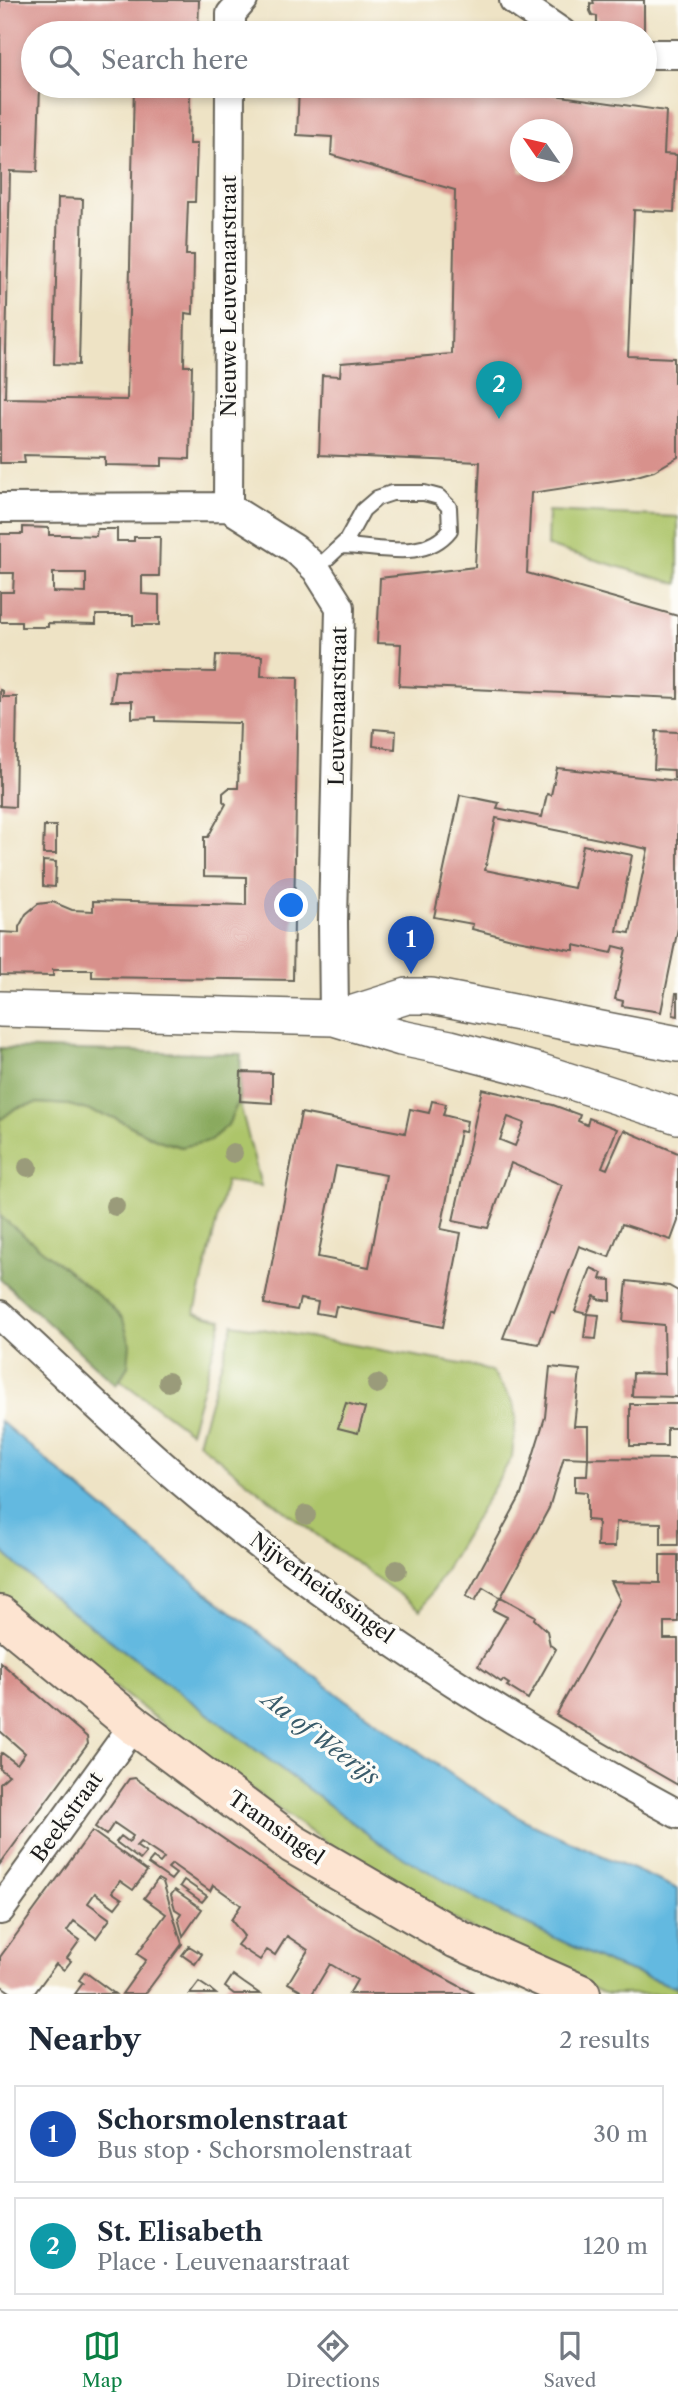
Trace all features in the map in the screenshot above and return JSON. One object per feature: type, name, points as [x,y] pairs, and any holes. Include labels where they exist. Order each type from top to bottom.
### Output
[{"type":"main road","name":"Tramsingel","points":[[0,1615],[134,1725],[293,1844],[457,1939],[580,1994]]},
{"type":"street","points":[[231,21],[231,15],[243,0]]},
{"type":"street","points":[[519,2],[545,21]]},
{"type":"street","points":[[657,54],[678,54]]},
{"type":"street","name":"Nieuwe Leuvenaarstraat","points":[[228,507],[230,98]]},
{"type":"street","points":[[0,508],[228,507]]},
{"type":"street","name":"Leuvenaarstraat","points":[[228,507],[295,549],[316,569],[340,607],[333,921],[336,1018]]},
{"type":"street","points":[[336,1018],[407,996],[431,996],[678,1044]]},
{"type":"street","points":[[0,1009],[336,1018],[401,1038],[538,1070],[678,1116]]},
{"type":"street","name":"Nijverheidssingel","points":[[0,1315],[169,1470],[282,1561],[503,1715],[678,1814]]},
{"type":"street","name":"Beekstraat","points":[[0,1910],[134,1725]]},
{"type":"lane","points":[[316,569],[346,541],[363,510],[377,498],[392,493],[425,493],[439,497],[449,507],[450,530],[442,540],[429,546],[415,550],[389,551],[341,546]]},
{"type":"green space","points":[[548,511],[678,517],[678,584],[547,546]]},
{"type":"green space","points":[[0,1048],[241,1054],[239,1100],[228,1125],[209,1141],[181,1147],[158,1140],[115,1118],[69,1105],[37,1103],[16,1108],[0,1120]]},
{"type":"green space","points":[[239,1100],[261,1186],[226,1181],[195,1313],[222,1320],[190,1432],[120,1380],[128,1366],[23,1237],[0,1216],[0,1120],[16,1108],[37,1103],[69,1105],[115,1118],[158,1140],[181,1147],[209,1141],[228,1125]]},
{"type":"green space","points":[[0,1216],[106,1302],[123,1319],[130,1344],[128,1366],[116,1385],[0,1279]]},
{"type":"green space","points":[[233,1324],[478,1367],[493,1373],[513,1403],[516,1417],[512,1457],[421,1610],[280,1507],[198,1442]]},
{"type":"green space","points":[[0,1549],[50,1595],[385,1847],[610,1964],[678,1988],[678,1994],[601,1992],[509,1949],[368,1873],[209,1759],[0,1599]]},
{"type":"water","name":"Aa of Weerijs","points":[[0,1421],[162,1558],[340,1696],[462,1782],[533,1825],[678,1889],[678,1988],[610,1964],[500,1912],[385,1847],[50,1595],[0,1549]]},
{"type":"building","points":[[0,0],[199,0],[198,21],[21,21],[21,98],[40,98],[37,172],[10,171],[5,398],[127,400],[134,98],[190,98],[189,144],[197,144],[195,202],[188,202],[186,255],[194,255],[193,314],[185,313],[184,366],[192,366],[190,459],[162,458],[162,466],[105,465],[105,457],[24,455],[25,463],[0,463]]},
{"type":"building","points":[[593,0],[644,0],[644,21],[597,21],[597,16],[590,11],[590,3],[594,4]]},
{"type":"building","points":[[299,98],[575,98],[666,111],[664,154],[677,155],[674,212],[634,210],[628,356],[674,358],[674,383],[678,383],[678,457],[654,471],[630,478],[531,493],[527,573],[678,616],[678,698],[399,686],[401,644],[377,643],[380,578],[475,567],[480,462],[319,455],[322,375],[340,376],[341,363],[452,354],[455,190],[331,155],[332,137],[297,135]]},
{"type":"building","points":[[58,198],[83,199],[79,365],[54,364]]},
{"type":"building","points":[[23,527],[49,528],[49,535],[96,536],[97,529],[117,529],[117,541],[134,541],[134,537],[160,537],[159,576],[142,576],[142,594],[159,595],[159,625],[133,625],[133,615],[96,615],[96,624],[48,623],[48,627],[21,627],[21,622],[0,622],[0,592],[13,592],[14,573],[0,573],[0,534],[23,534]],"holes":[[[53,573],[86,573],[86,593],[53,592]]]},
{"type":"building","points":[[216,655],[262,656],[261,676],[298,677],[293,980],[92,977],[92,970],[53,970],[53,976],[0,975],[0,932],[19,933],[26,914],[38,904],[53,902],[72,910],[93,911],[93,901],[246,905],[246,877],[204,876],[204,837],[208,837],[226,804],[223,801],[223,793],[229,788],[238,788],[240,723],[156,721],[156,717],[132,718],[132,701],[111,701],[115,670],[215,672]]},
{"type":"building","points":[[0,690],[3,691],[3,697],[17,697],[15,807],[0,806]]},
{"type":"building","points":[[374,729],[396,731],[395,749],[373,746]]},
{"type":"building","points":[[656,731],[678,732],[678,778],[674,778],[674,770],[654,769]]},
{"type":"building","points":[[557,768],[678,781],[678,928],[661,1012],[622,1006],[623,1001],[615,999],[626,949],[614,946],[612,953],[574,945],[574,950],[571,950],[512,939],[472,929],[473,924],[434,917],[460,795],[499,803],[497,808],[542,817],[547,794],[551,795]],"holes":[[[496,818],[648,849],[630,933],[617,931],[632,855],[583,845],[574,888],[485,870]]]},
{"type":"building","points":[[44,826],[56,826],[56,854],[43,854]]},
{"type":"building","points":[[43,861],[56,862],[55,887],[43,886]]},
{"type":"building","points":[[678,993],[678,1016],[673,1015]]},
{"type":"building","points":[[241,1072],[272,1073],[272,1103],[240,1101]]},
{"type":"building","points":[[482,1089],[553,1105],[580,1115],[578,1121],[587,1125],[589,1118],[617,1129],[602,1167],[607,1169],[624,1130],[678,1153],[678,1221],[671,1240],[622,1224],[609,1257],[579,1246],[554,1313],[551,1311],[539,1344],[503,1338],[562,1185],[511,1163],[488,1228],[453,1221]],"holes":[[[508,1117],[524,1123],[515,1146],[500,1140]]]},
{"type":"building","points":[[432,1101],[446,1104],[443,1115],[467,1121],[465,1132],[460,1131],[441,1229],[461,1233],[443,1327],[336,1306],[334,1316],[316,1313],[318,1302],[300,1299],[297,1310],[264,1304],[301,1113],[405,1133],[410,1109],[429,1113]],"holes":[[[336,1166],[386,1175],[369,1267],[318,1257]]]},
{"type":"building","points":[[591,1268],[602,1273],[600,1279],[611,1280],[611,1301],[594,1296],[587,1314],[575,1311]]},
{"type":"building","points":[[627,1281],[669,1286],[678,1291],[678,1397],[632,1396],[633,1373],[665,1374],[664,1325],[623,1321]]},
{"type":"building","points":[[587,1314],[599,1315],[596,1339],[584,1338]]},
{"type":"building","points":[[550,1367],[580,1370],[574,1426],[588,1426],[588,1458],[564,1457],[549,1508],[501,1597],[535,1616],[534,1619],[547,1631],[550,1645],[556,1649],[528,1699],[478,1666],[507,1617],[493,1610],[500,1597],[483,1587],[475,1601],[466,1596],[521,1495],[545,1417]]},
{"type":"building","points":[[346,1403],[365,1408],[358,1433],[338,1428]]},
{"type":"building","points":[[630,1404],[678,1404],[678,1428],[667,1428],[667,1446],[630,1446]]},
{"type":"building","points":[[588,1458],[678,1459],[678,1545],[661,1545],[661,1523],[616,1522],[615,1547],[597,1547],[598,1521],[587,1520],[587,1492],[575,1491],[575,1476],[587,1476]]},
{"type":"building","points":[[660,1555],[678,1555],[678,1622],[664,1622],[664,1639],[678,1639],[678,1785],[556,1715],[620,1600],[611,1582],[660,1583]]},
{"type":"building","points":[[0,1662],[87,1737],[88,1744],[0,1864],[0,1783],[9,1775],[0,1769],[0,1756],[2,1753],[17,1764],[25,1753],[0,1731]]},
{"type":"building","points":[[135,1778],[323,1907],[474,1994],[349,1994],[357,1980],[330,1964],[312,1994],[298,1994],[301,1990],[288,1983],[308,1950],[287,1936],[275,1955],[267,1950],[260,1960],[237,1945],[244,1936],[231,1920],[241,1905],[213,1885],[210,1891],[172,1864],[168,1868],[176,1874],[171,1880],[148,1864],[153,1858],[160,1863],[164,1858],[140,1842],[136,1846],[146,1853],[140,1860],[116,1842],[121,1836],[129,1842],[133,1836],[114,1823],[106,1835],[95,1827],[129,1779]]},
{"type":"building","points":[[92,1831],[147,1871],[133,1890],[120,1881],[112,1892],[122,1899],[115,1908],[95,1893],[88,1903],[110,1919],[96,1938],[74,1921],[67,1931],[80,1940],[67,1958],[71,1961],[64,1970],[56,1964],[34,1994],[13,1994],[0,1985],[0,1957]]},
{"type":"building","points":[[158,1879],[163,1882],[182,1944],[145,1994],[122,1994],[146,1960],[137,1954],[166,1914],[144,1898]]},
{"type":"building","points":[[184,1880],[207,1896],[202,1902],[180,1886]]},
{"type":"building","points":[[175,1890],[202,1909],[183,1936],[178,1918],[181,1913],[175,1909],[171,1895]]},
{"type":"building","points":[[189,1946],[202,1954],[195,1964],[182,1955]]},
{"type":"building","points":[[85,1972],[115,1994],[75,1994],[83,1983],[79,1980]]},
{"type":"building","points":[[233,1975],[260,1994],[234,1994],[225,1987]]},
{"type":"building","points":[[199,1982],[211,1990],[216,1994],[190,1994]]},
{"type":"place","name":"St. Elisabeth","points":[[499,419]]},
{"type":"place","name":"Schorsmolenstraat","points":[[411,974]]}]
